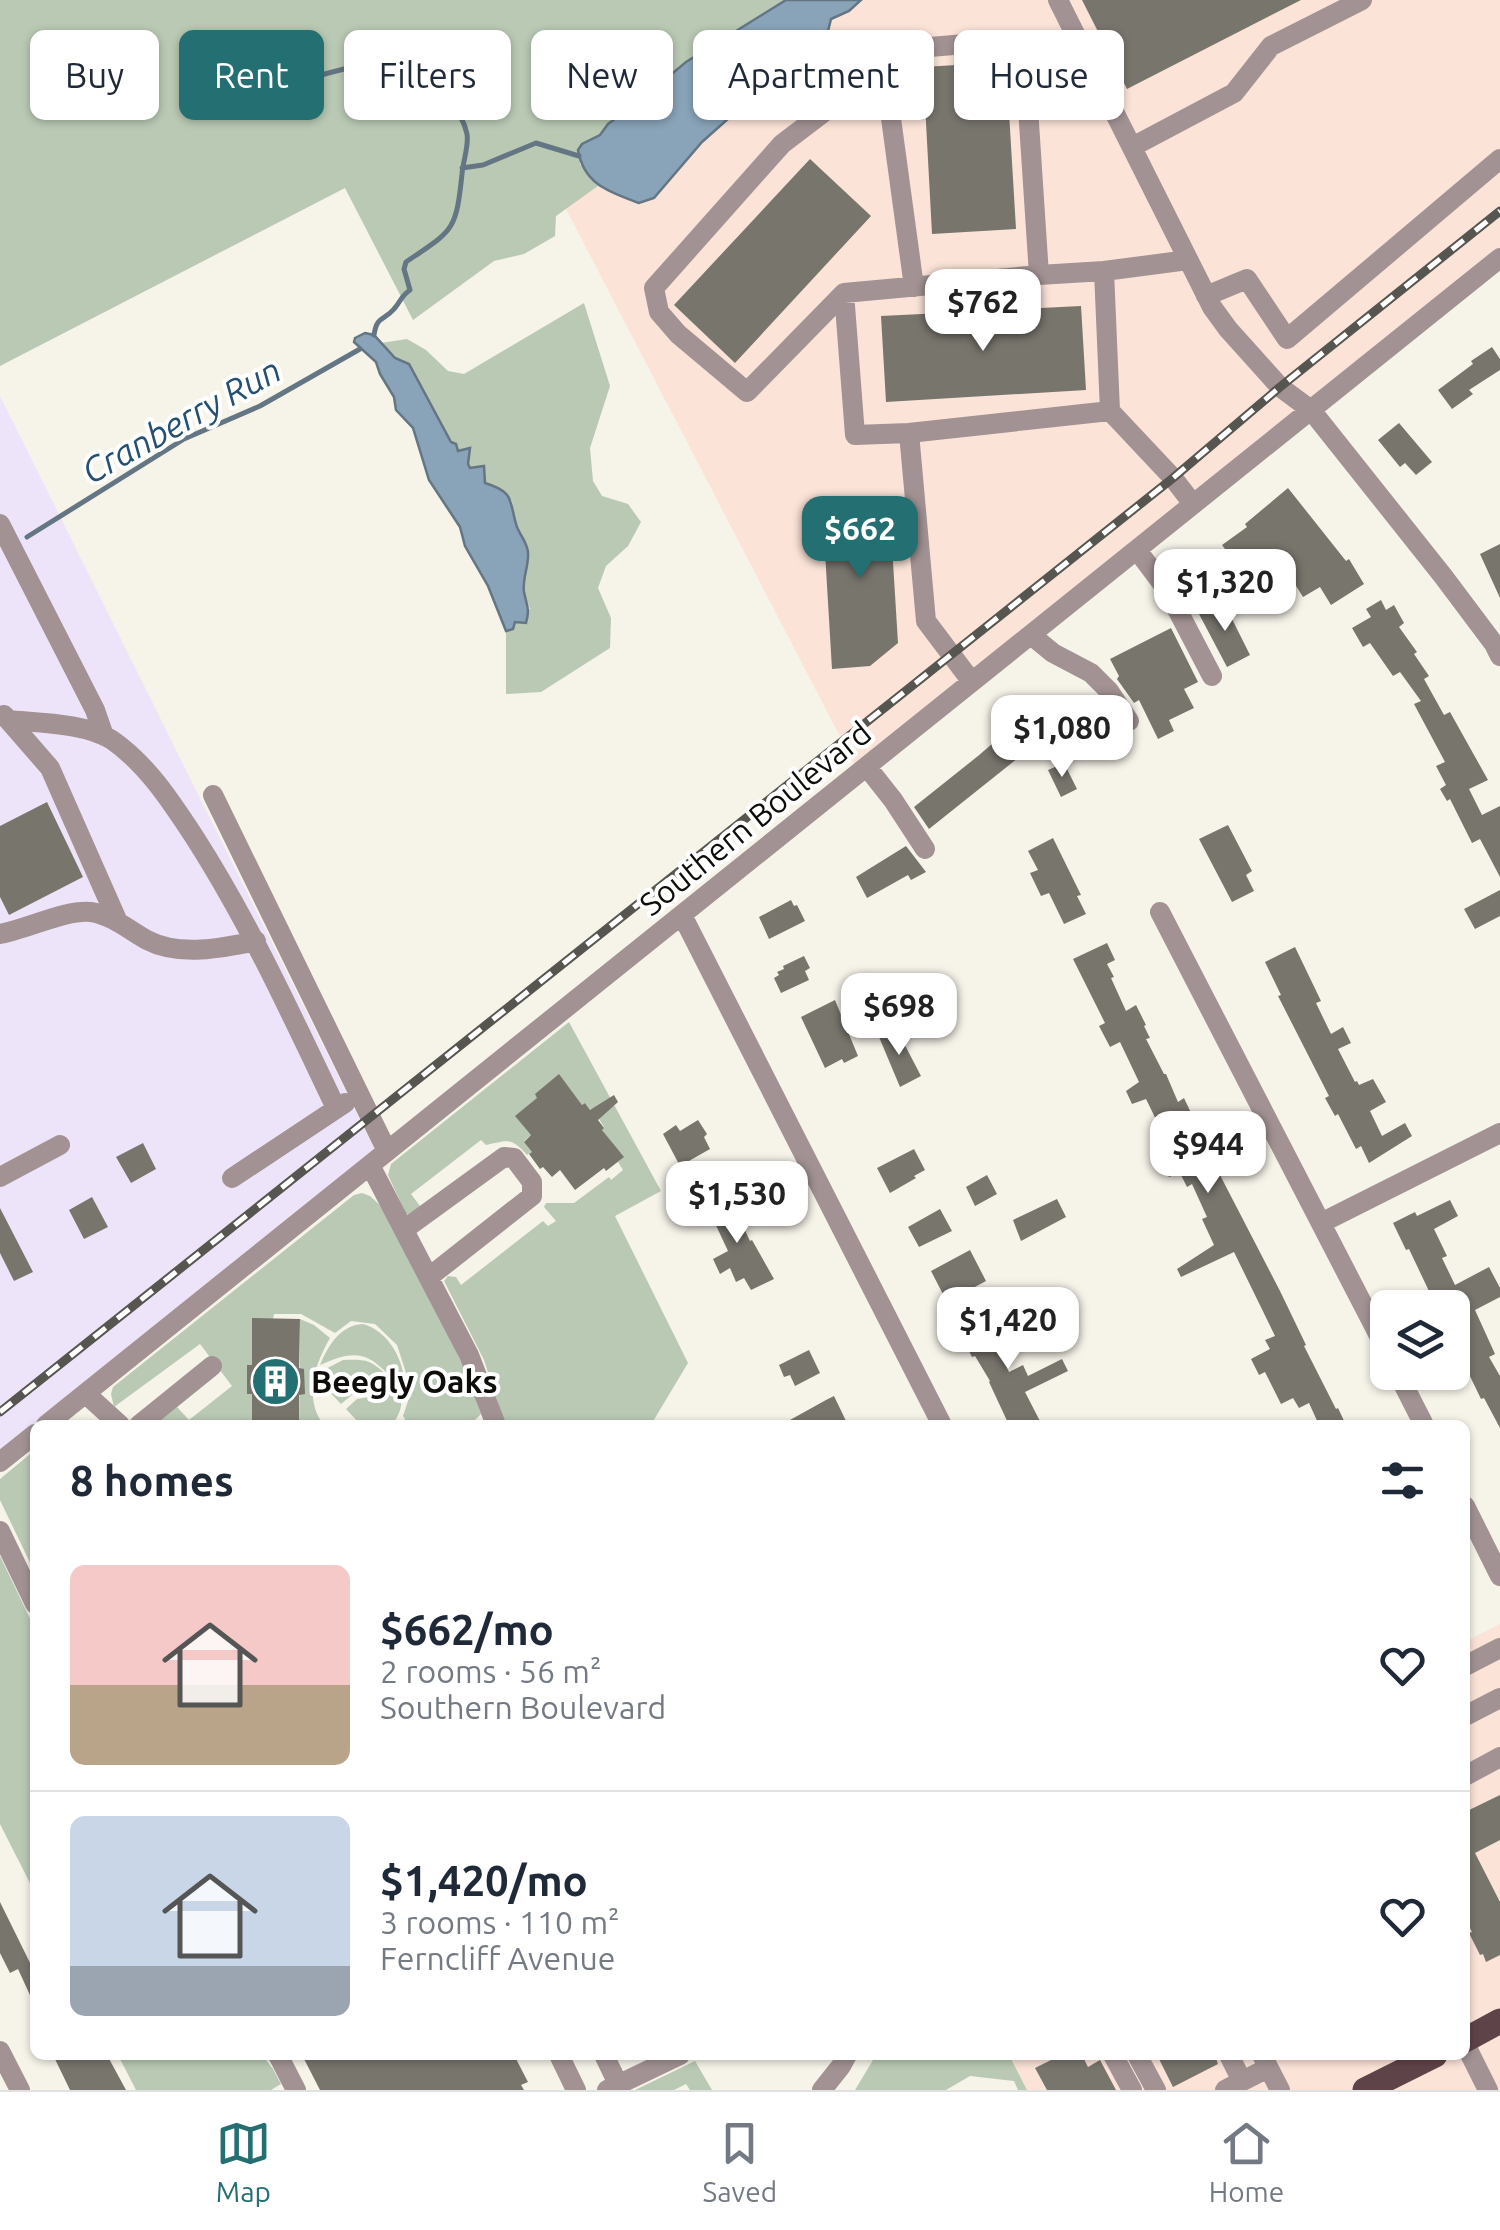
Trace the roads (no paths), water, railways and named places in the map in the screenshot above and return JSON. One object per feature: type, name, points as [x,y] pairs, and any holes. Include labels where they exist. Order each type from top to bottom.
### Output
[{"type":"main road","points":[[1470,2039],[1500,2022]]},
{"type":"street","points":[[1058,0],[1206,296],[1228,329],[1280,387],[1310,410],[1498,647]]},
{"type":"street","points":[[1132,147],[1234,93],[1271,46],[1362,0]]},
{"type":"street","points":[[934,47],[988,42],[1014,45],[1026,62],[1039,275]]},
{"type":"street","points":[[813,120],[782,144],[654,288],[659,312],[678,334],[747,392],[844,294],[1188,260]]},
{"type":"street","points":[[891,120],[914,287]]},
{"type":"street","points":[[1206,296],[1247,279],[1287,339],[1500,159]]},
{"type":"street","name":"Southern Boulevard","points":[[52,1420],[1500,258]]},
{"type":"street","points":[[1104,271],[1110,410],[1193,504]]},
{"type":"street","points":[[844,294],[855,434],[909,432],[1110,410]]},
{"type":"street","points":[[909,432],[926,621],[972,682]]},
{"type":"street","points":[[0,524],[95,710],[104,736]]},
{"type":"street","points":[[1136,550],[1167,590],[1212,676]]},
{"type":"street","points":[[1030,635],[1090,673],[1129,722]]},
{"type":"street","points":[[4,715],[104,736],[144,767],[222,880],[256,941],[336,1108]]},
{"type":"street","points":[[4,715],[50,768],[118,922]]},
{"type":"street","points":[[867,766],[925,849]]},
{"type":"street","points":[[213,795],[387,1152]]},
{"type":"street","points":[[1,932],[50,921],[70,912],[94,912],[151,942],[179,949],[226,948],[256,941]]},
{"type":"street","points":[[1160,912],[1370,1318]]},
{"type":"street","points":[[682,915],[939,1420]]},
{"type":"street","points":[[232,1178],[359,1094]]},
{"type":"street","points":[[1321,1223],[1500,1133]]},
{"type":"street","points":[[0,1177],[60,1145]]},
{"type":"street","points":[[405,1229],[504,1156],[514,1158],[532,1182],[532,1196],[429,1277]]},
{"type":"street","points":[[370,1166],[470,1355],[494,1420]]},
{"type":"street","points":[[146,1420],[212,1366]]},
{"type":"street","points":[[1406,1390],[1421,1420]]},
{"type":"street","points":[[86,1394],[115,1420]]},
{"type":"street","points":[[0,1462],[30,1438]]},
{"type":"street","points":[[1470,1516],[1500,1576]]},
{"type":"street","points":[[0,1531],[30,1594]]},
{"type":"street","points":[[1470,1663],[1500,1648]]},
{"type":"street","points":[[1470,1713],[1500,1698]]},
{"type":"street","points":[[1470,1773],[1500,1757]]},
{"type":"street","points":[[0,2051],[20,2090]]},
{"type":"street","points":[[1470,2052],[1488,2090]]},
{"type":"street","points":[[281,2060],[296,2090]]},
{"type":"street","points":[[561,2060],[576,2090]]},
{"type":"street","points":[[606,2060],[616,2088],[670,2060]]},
{"type":"street","points":[[822,2090],[844,2060]]},
{"type":"street","points":[[1117,2060],[1132,2090]]},
{"type":"street","points":[[1140,2060],[1156,2090]]},
{"type":"street","points":[[1230,2060],[1234,2086],[1265,2062],[1280,2090]]},
{"type":"water","points":[[786,0],[861,0],[831,19],[828,30],[738,30]]},
{"type":"water","points":[[693,58],[693,120],[727,120],[702,142],[654,198],[639,203],[609,191],[586,172],[578,150],[614,120],[673,120],[673,73]]},
{"type":"water","points":[[365,333],[374,335],[395,358],[409,364],[451,442],[458,451],[470,448],[470,468],[484,466],[485,483],[509,498],[528,549],[526,623],[515,622],[513,629],[506,631],[488,586],[465,546],[460,527],[429,480],[413,428],[396,410],[394,397],[376,362],[354,342]]},
{"type":"waterway","name":"Cranberry Run","points":[[324,74],[385,50],[396,55],[414,77],[441,85],[467,134],[454,219],[443,235],[406,262],[410,290],[379,321],[374,335]]},
{"type":"waterway","points":[[462,168],[483,165],[536,143],[579,156]]},
{"type":"waterway","name":"Cranberry Run","points":[[27,537],[184,439],[260,406],[360,349]]},
{"type":"railway","points":[[0,1412],[1173,478],[1500,211]]},
{"type":"place","name":"Beegly Oaks","points":[[276,1381]]}]
